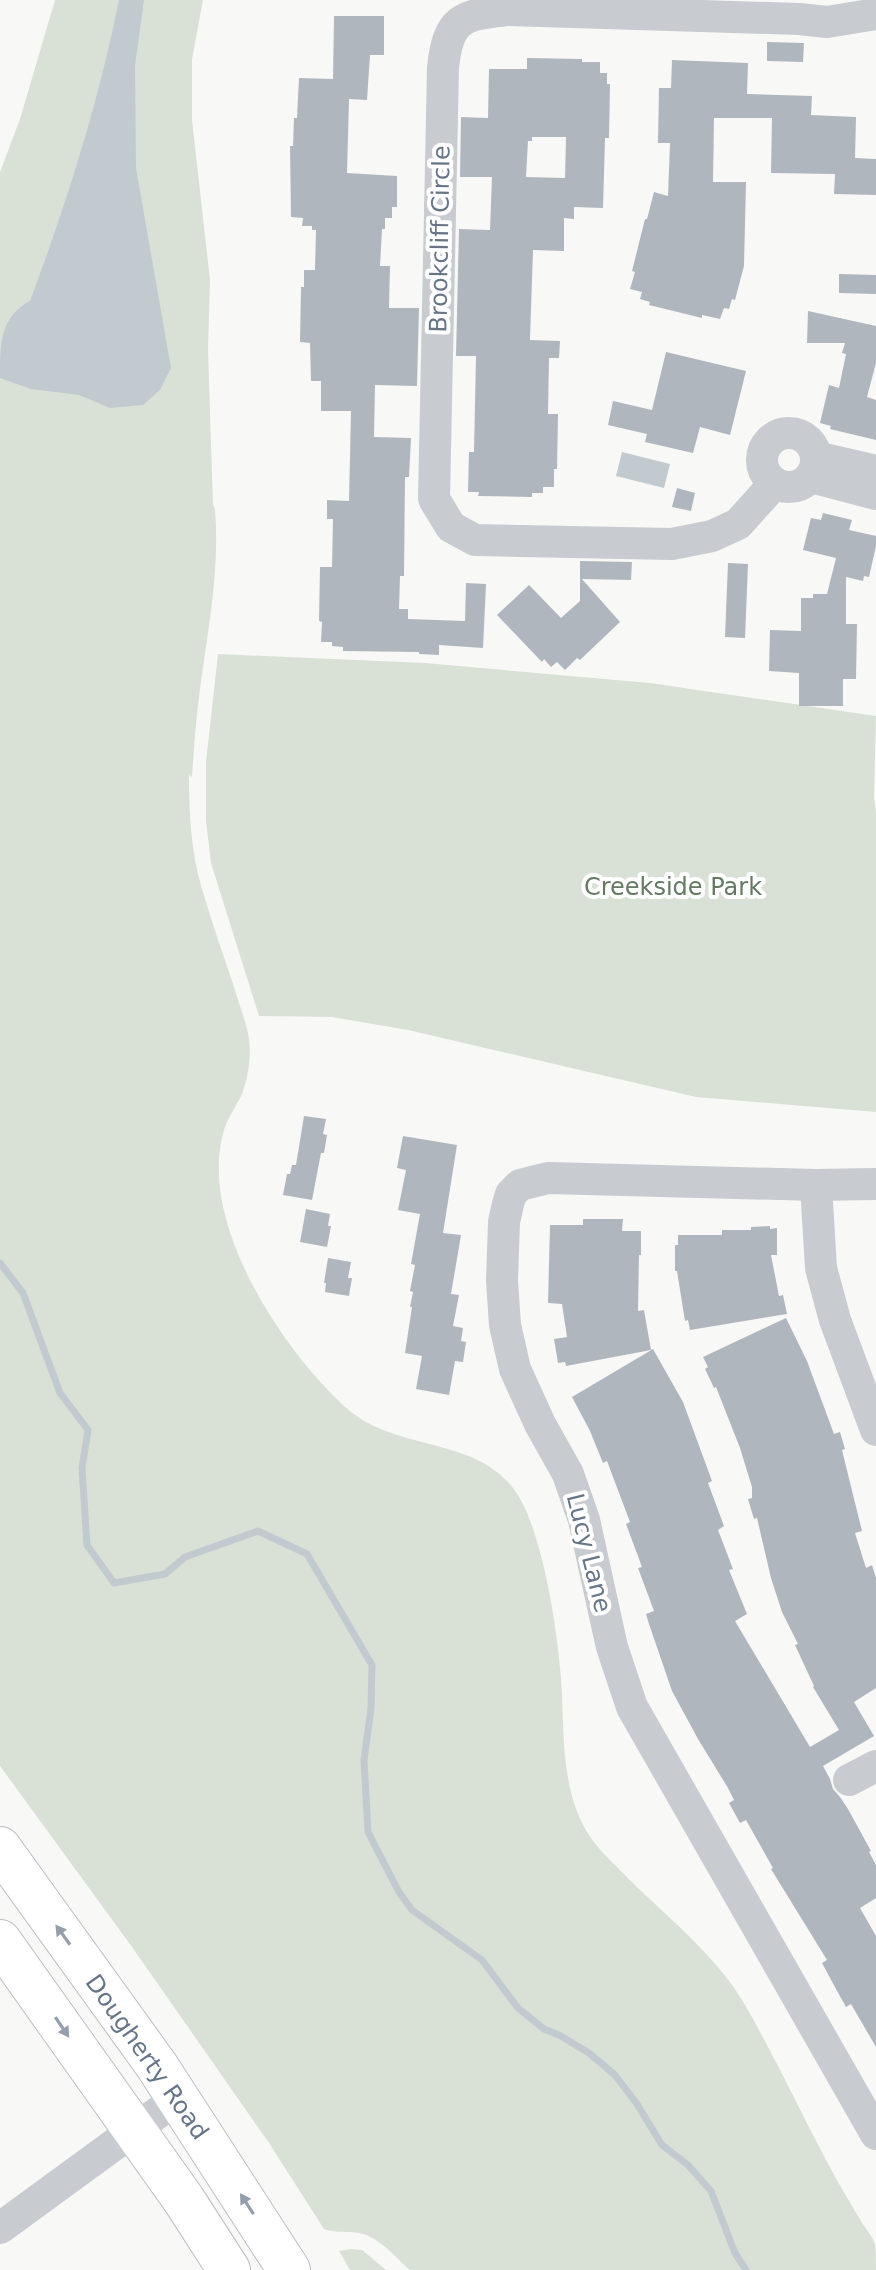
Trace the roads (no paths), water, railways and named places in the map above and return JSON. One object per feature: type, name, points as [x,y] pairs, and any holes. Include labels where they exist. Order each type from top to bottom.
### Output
[{"type":"main road","name":"Dougherty Road","points":[[0,1848],[178,2098],[289,2270]]},
{"type":"main road","points":[[0,1941],[184,2200],[229,2270]]},
{"type":"street","name":"Brookcliff Circle","points":[[775,483],[738,524],[712,536],[672,544],[475,540],[451,527],[434,499],[446,43],[453,28],[476,14],[507,10],[827,22],[876,14]]},
{"type":"street","points":[[781,434],[797,434],[810,443],[814,467],[805,482],[790,487],[775,483],[764,470],[762,461],[773,438],[781,434]]},
{"type":"street","points":[[814,467],[876,471]]},
{"type":"street","points":[[814,467],[876,494]]},
{"type":"street","name":"Lucy Lane","points":[[876,1184],[548,1178],[520,1185],[511,1194],[504,1222],[502,1281],[505,1325],[515,1369],[540,1424],[568,1474],[584,1520],[612,1647],[632,1707],[876,2134]]},
{"type":"street","points":[[816,1185],[821,1268],[835,1320],[876,1430]]},
{"type":"street","points":[[0,2228],[178,2098]]},
{"type":"waterway","points":[[0,1263],[23,1293],[60,1393],[88,1430],[82,1468],[87,1545],[114,1583],[165,1574],[185,1557],[258,1531],[307,1554],[372,1665],[371,1708],[364,1760],[368,1832],[399,1892],[412,1910],[482,1960],[518,2008],[544,2029],[589,2053],[615,2075],[662,2145],[688,2165],[711,2191],[735,2253],[746,2270]]},
{"type":"park label","name":"Creekside Park","points":[[673,887]]}]
